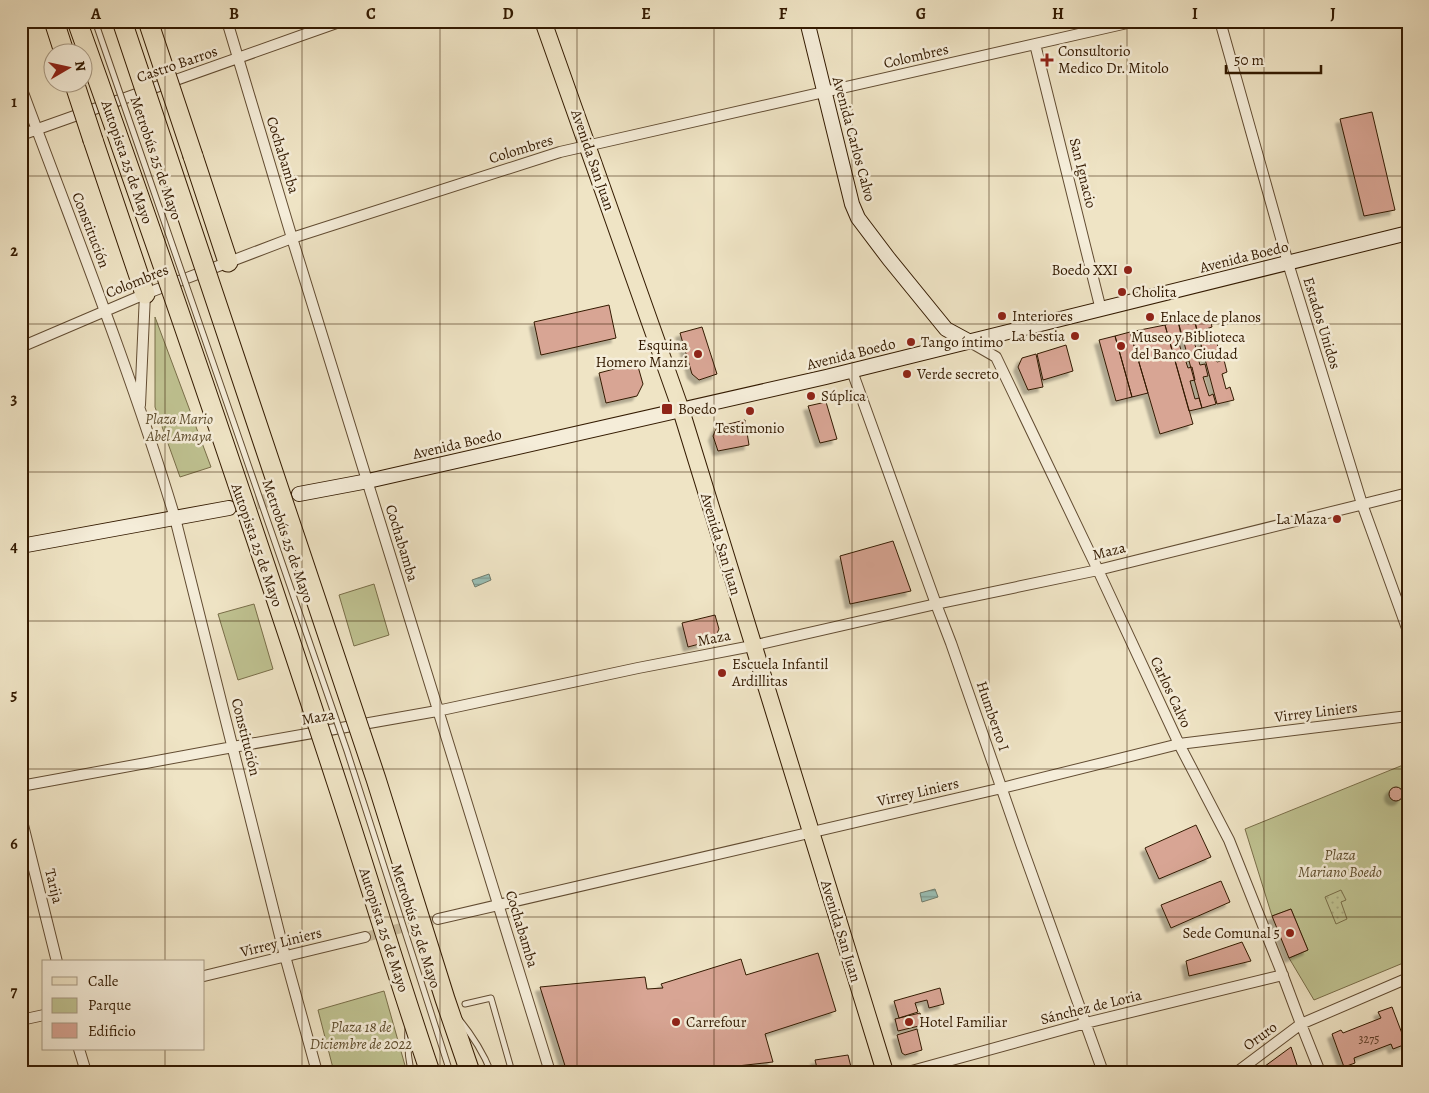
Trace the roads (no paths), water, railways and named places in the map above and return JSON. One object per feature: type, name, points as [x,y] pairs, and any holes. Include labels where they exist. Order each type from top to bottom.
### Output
[{"type":"highway","points":[[54,21],[61,42]]},
{"type":"highway","name":"Autopista 25 de Mayo","points":[[77,21],[146,214],[311,706],[430,1072]]},
{"type":"highway","points":[[122,21],[376,779],[445,1000],[470,1072]]},
{"type":"highway","points":[[148,21],[228,262]]},
{"type":"highway","points":[[77,92],[144,294]]},
{"type":"main road","name":"Avenida San Juan","points":[[543,21],[681,410],[752,646],[885,1072]]},
{"type":"main road","name":"Avenida Carlos Calvo","points":[[807,21],[852,204],[858,218],[946,329],[970,342]]},
{"type":"main road","name":"Avenida Boedo","points":[[299,494],[368,481],[852,371],[1408,233]]},
{"type":"main road","points":[[21,546],[229,508]]},
{"type":"street","name":"Cochabamba","points":[[227,21],[437,711],[550,1072]]},
{"type":"street","name":"Castro Barros","points":[[21,135],[342,21]]},
{"type":"street","name":"Colombres","points":[[21,347],[144,294],[292,238],[560,152],[1136,21]]},
{"type":"street","name":"Estados Unidos","points":[[1220,21],[1288,263],[1362,504],[1408,631]]},
{"type":"street","name":"San Ignacio","points":[[1035,44],[1101,310]]},
{"type":"street","name":"Constitución","points":[[21,87],[105,310],[160,467],[175,518],[316,1072]]},
{"type":"street","name":"Constitución","points":[[140,412],[144,294]]},
{"type":"street","name":"Carlos Calvo","points":[[970,342],[996,357],[1179,744],[1230,840],[1320,1072]]},
{"type":"street","name":"Humberto I","points":[[852,371],[951,643],[1103,1072]]},
{"type":"street","name":"Maza","points":[[21,786],[437,711],[752,646],[936,604],[1098,570],[1408,493]]},
{"type":"street","name":"Virrey Liniers","points":[[438,918],[1002,788],[1179,744],[1408,716]]},
{"type":"street","name":"Tarija","points":[[21,817],[57,960]]},
{"type":"street","name":"Virrey Liniers","points":[[205,976],[365,937]]},
{"type":"street","name":"Sánchez de Loria","points":[[908,1072],[1086,1023],[1283,974]]},
{"type":"street","points":[[1301,1024],[1408,978]]},
{"type":"street","points":[[21,1020],[42,1015]]},
{"type":"street","name":"Oruro","points":[[1237,1072],[1301,1024]]},
{"type":"street","points":[[80,1050],[86,1072]]},
{"type":"lane","name":"Metrobús 25 de Mayo","points":[[95,21],[348,751],[450,1072]]},
{"type":"lane","points":[[465,1004],[491,998],[512,1072]]},
{"type":"lane","points":[[445,1000],[472,1034],[491,1072]]},
{"type":"lane","points":[[410,1013],[407,1042],[411,1072]]},
{"type":"water","points":[[489,574],[491,580],[475,587],[472,580]]},
{"type":"water","points":[[935,889],[938,897],[922,902],[920,893]]},
{"type":"tunnel","points":[[236,507],[299,494]]},
{"type":"tunnel","points":[[365,937],[438,919]]},
{"type":"place","name":"Consultorio Medico Dr. Mitolo","points":[[1047,60]]},
{"type":"place","name":"Boedo XXI","points":[[1128,270]]},
{"type":"place","name":"Cholita","points":[[1122,292]]},
{"type":"place","name":"Interiores","points":[[1002,316]]},
{"type":"place","name":"Enlace de planos","points":[[1150,317]]},
{"type":"place","name":"La bestia","points":[[1075,336]]},
{"type":"place","name":"Tango íntimo","points":[[911,342]]},
{"type":"place","name":"Museo y Biblioteca del Banco Ciudad","points":[[1121,346]]},
{"type":"place","name":"Esquina Homero Manzi","points":[[698,354]]},
{"type":"place","name":"Verde secreto","points":[[907,374]]},
{"type":"place","name":"Súplica","points":[[811,396]]},
{"type":"place","name":"Boedo","points":[[667,409]]},
{"type":"place","name":"Testimonio","points":[[750,411]]},
{"type":"place","name":"La Maza","points":[[1337,519]]},
{"type":"place","name":"Escuela Infantil Ardillitas","points":[[722,673]]},
{"type":"place","name":"Sede Comunal 5","points":[[1290,933]]},
{"type":"place","name":"Carrefour","points":[[676,1022]]},
{"type":"place","name":"Hotel Familiar","points":[[909,1022]]},
{"type":"park label","name":"Plaza Mario Abel Amaya","points":[[179,428]]},
{"type":"park label","name":"Plaza Mariano Boedo","points":[[1340,864]]},
{"type":"park label","name":"Plaza 18 de Diciembre de 2022","points":[[361,1036]]}]
